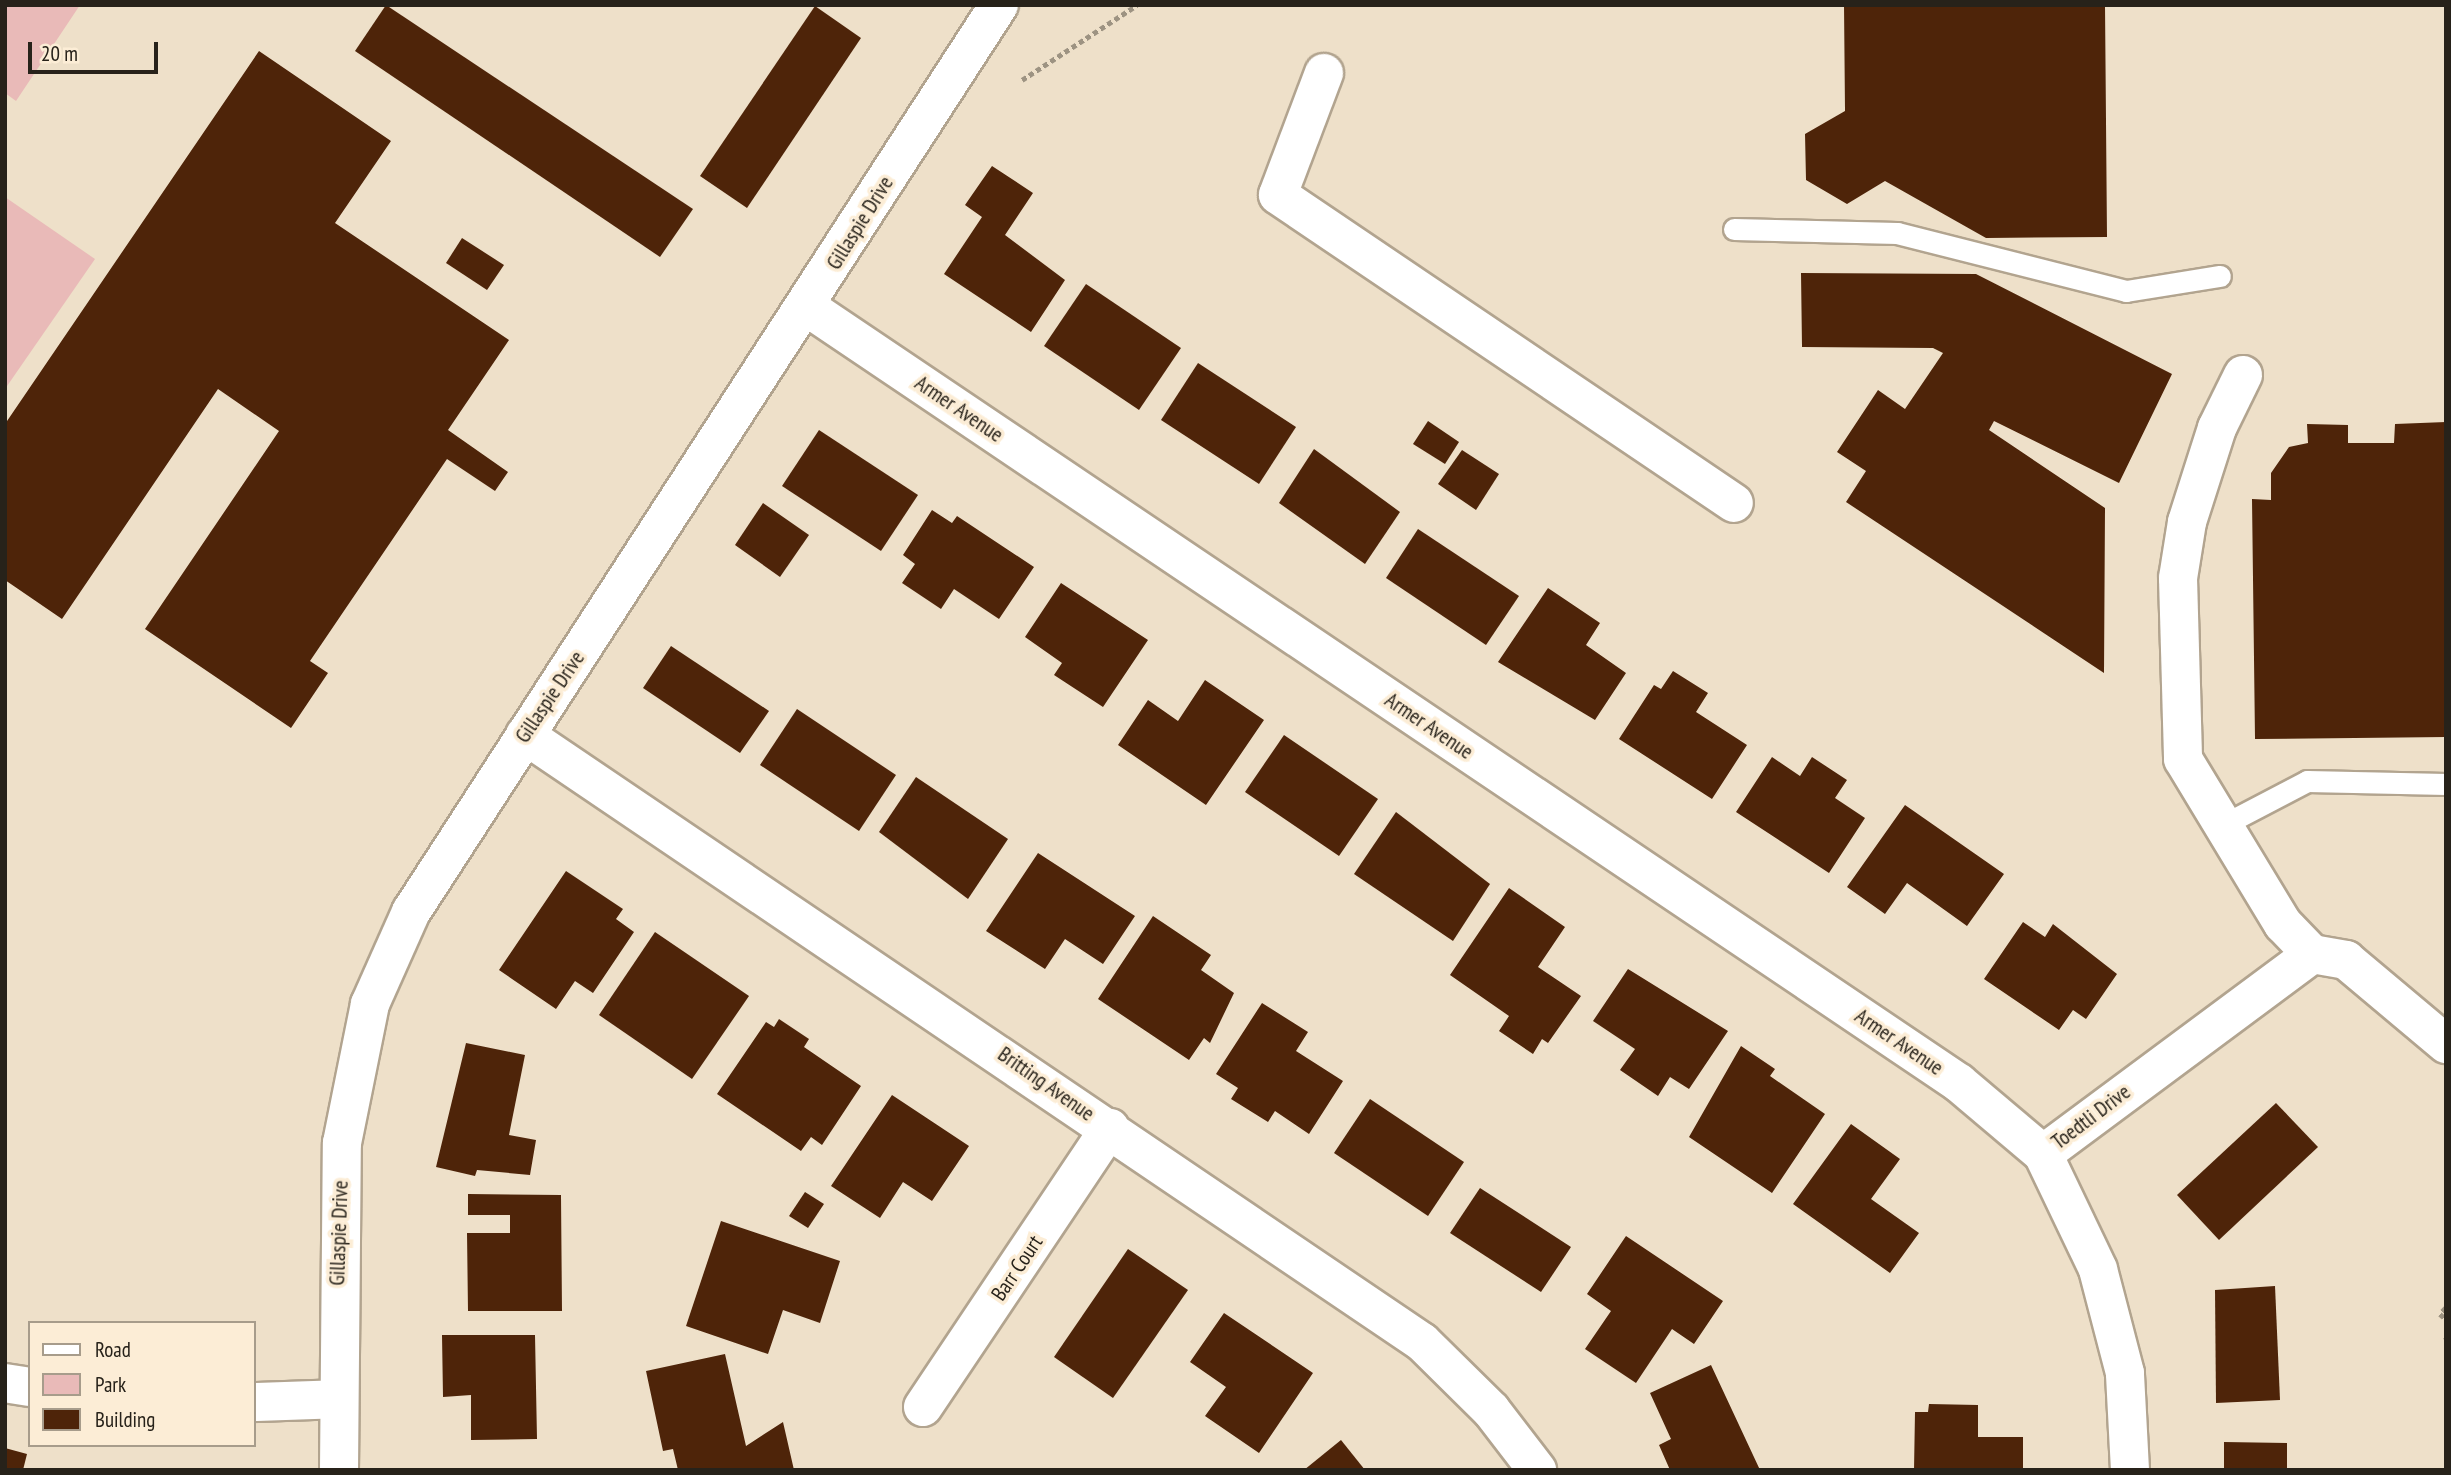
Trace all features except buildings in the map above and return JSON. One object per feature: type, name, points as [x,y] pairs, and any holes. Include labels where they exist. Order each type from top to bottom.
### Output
[{"type":"street","name":"Gillaspie Drive","points":[[339,1470],[342,1143],[370,1004],[411,912],[807,307],[999,5]]},
{"type":"street","points":[[1324,73],[1278,195],[1734,503]]},
{"type":"street","name":"Armer Avenue","points":[[807,307],[1959,1083],[2043,1154]]},
{"type":"street","points":[[2243,375],[2213,439],[2187,522],[2178,578],[2183,760],[2283,924],[2446,1044]]},
{"type":"street","name":"Britting Avenue","points":[[525,734],[1422,1342],[1491,1410],[1537,1470]]},
{"type":"street","name":"Toedtli Drive","points":[[2130,1470],[2125,1373],[2098,1269],[2043,1154],[2329,957]]},
{"type":"street","name":"Barr Court","points":[[923,1407],[1110,1128]]},
{"type":"street","points":[[5,1383],[28,1387]]},
{"type":"street","points":[[256,1402],[338,1399]]},
{"type":"lane","points":[[1734,229],[1897,233],[2126,291],[2220,276]]},
{"type":"lane","points":[[2223,825],[2307,781],[2446,784]]},
{"type":"path","points":[[1022,80],[1137,5]]},
{"type":"path","points":[[2446,1308],[2440,1314],[2446,1319]]},
{"type":"green space","points":[[5,5],[80,5],[16,101],[5,93]]},
{"type":"green space","points":[[5,197],[95,259],[5,389]]}]
